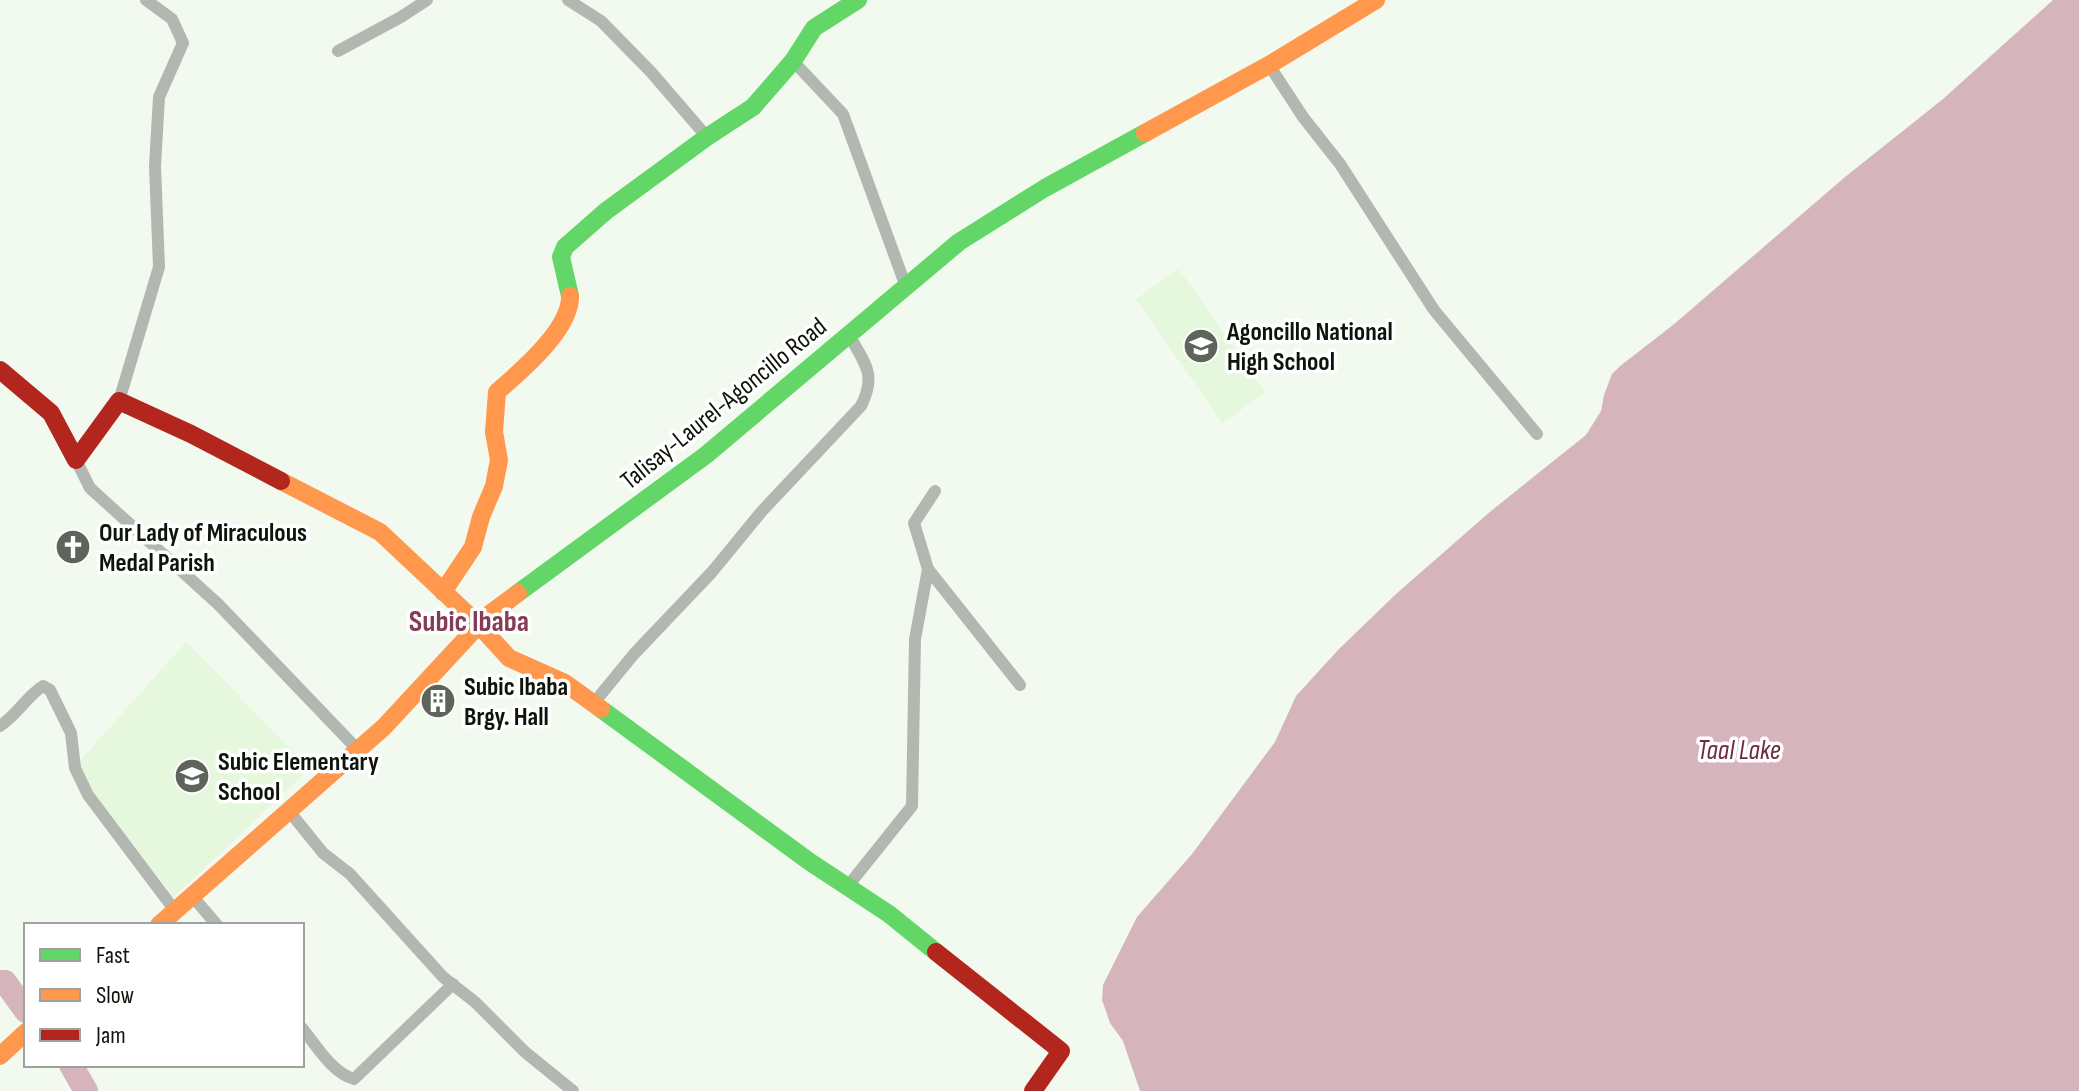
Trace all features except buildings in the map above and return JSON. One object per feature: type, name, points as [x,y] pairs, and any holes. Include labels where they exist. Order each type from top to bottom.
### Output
[{"type":"street","points":[[76,460],[119,401],[159,267],[155,166],[159,97],[183,43],[172,19],[146,0]]},
{"type":"street","points":[[338,51],[427,0]]},
{"type":"street","points":[[568,0],[601,21],[651,72],[707,137]]},
{"type":"street","points":[[443,592],[473,547],[494,486],[499,460],[494,432],[497,392],[539,355],[570,309],[571,298],[561,257],[565,247],[606,211],[753,107],[793,61],[814,28],[858,0]]},
{"type":"street","name":"Talisay-Laurel-Agoncillo Road","points":[[162,923],[384,727],[478,624],[706,455],[959,242],[1045,188],[1269,65],[1376,0]]},
{"type":"street","points":[[793,61],[843,114],[906,287]]},
{"type":"street","points":[[1269,65],[1303,117],[1340,164],[1434,310],[1537,434]]},
{"type":"street","points":[[593,704],[634,654],[712,572],[762,511],[861,406],[870,388],[867,367],[849,335]]},
{"type":"street","points":[[0,370],[51,413],[90,488],[218,604],[358,750]]},
{"type":"street","points":[[119,401],[191,434],[380,532],[478,624],[509,658],[565,683],[810,862],[889,914],[1061,1051],[1033,1091]]},
{"type":"street","points":[[935,491],[914,523],[928,569],[1020,685]]},
{"type":"street","points":[[848,886],[912,806],[915,639],[928,569]]},
{"type":"street","points":[[0,726],[14,716],[38,689],[43,686],[50,690],[71,733],[75,768],[88,795],[176,912]]},
{"type":"street","points":[[289,811],[323,853],[350,874],[453,984],[508,1037],[573,1091]]},
{"type":"street","points":[[193,897],[215,923]]},
{"type":"street","points":[[304,1030],[335,1067],[354,1079],[453,984]]},
{"type":"street","points":[[0,1056],[24,1034]]},
{"type":"shaded area","name":"Agoncillo National High School","points":[[1179,269],[1266,393],[1222,423],[1136,299]]},
{"type":"shaded area","name":"Subic Elementary School","points":[[186,642],[310,768],[174,897],[85,784],[79,762]]},
{"type":"water","name":"Taal Lake","points":[[2053,0],[2079,0],[2079,1091],[1140,1091],[1123,1041],[1110,1023],[1102,1000],[1103,985],[1137,917],[1192,854],[1275,742],[1296,696],[1396,594],[1491,511],[1586,435],[1601,411],[1612,374],[1620,366],[1943,99]]},
{"type":"waterway","points":[[0,982],[5,982],[24,1008]]},
{"type":"waterway","points":[[72,1067],[86,1091]]},
{"type":"traffic: fast","points":[[570,296],[561,257],[565,247],[606,211],[753,107],[793,61],[814,28],[858,0]]},
{"type":"traffic: fast","points":[[518,593],[706,455],[959,242],[1045,188],[1145,133]]},
{"type":"traffic: fast","points":[[601,709],[810,862],[889,914],[936,952]]},
{"type":"traffic: slow","points":[[1145,133],[1269,65],[1376,0]]},
{"type":"traffic: slow","points":[[443,592],[473,547],[494,486],[499,460],[494,432],[497,392],[554,335],[568,309],[570,296]]},
{"type":"traffic: slow","points":[[281,481],[380,532],[478,624],[509,658],[565,683],[601,709]]},
{"type":"traffic: slow","points":[[161,923],[384,727],[487,616],[518,593]]},
{"type":"traffic: slow","points":[[0,1056],[24,1034]]},
{"type":"traffic: jam","points":[[0,370],[51,413],[76,460],[119,401],[281,481]]},
{"type":"traffic: jam","points":[[936,952],[1061,1051],[1033,1091]]},
{"type":"place","name":"Agoncillo National High School","points":[[1201,346]]},
{"type":"place","name":"Our Lady of Miraculous Medal Parish","points":[[73,547]]},
{"type":"place","name":"Subic Ibaba Brgy. Hall","points":[[438,701]]},
{"type":"place","name":"Subic Elementary School","points":[[192,776]]},
{"type":"district","name":"Subic Ibaba","points":[[469,621]]}]
